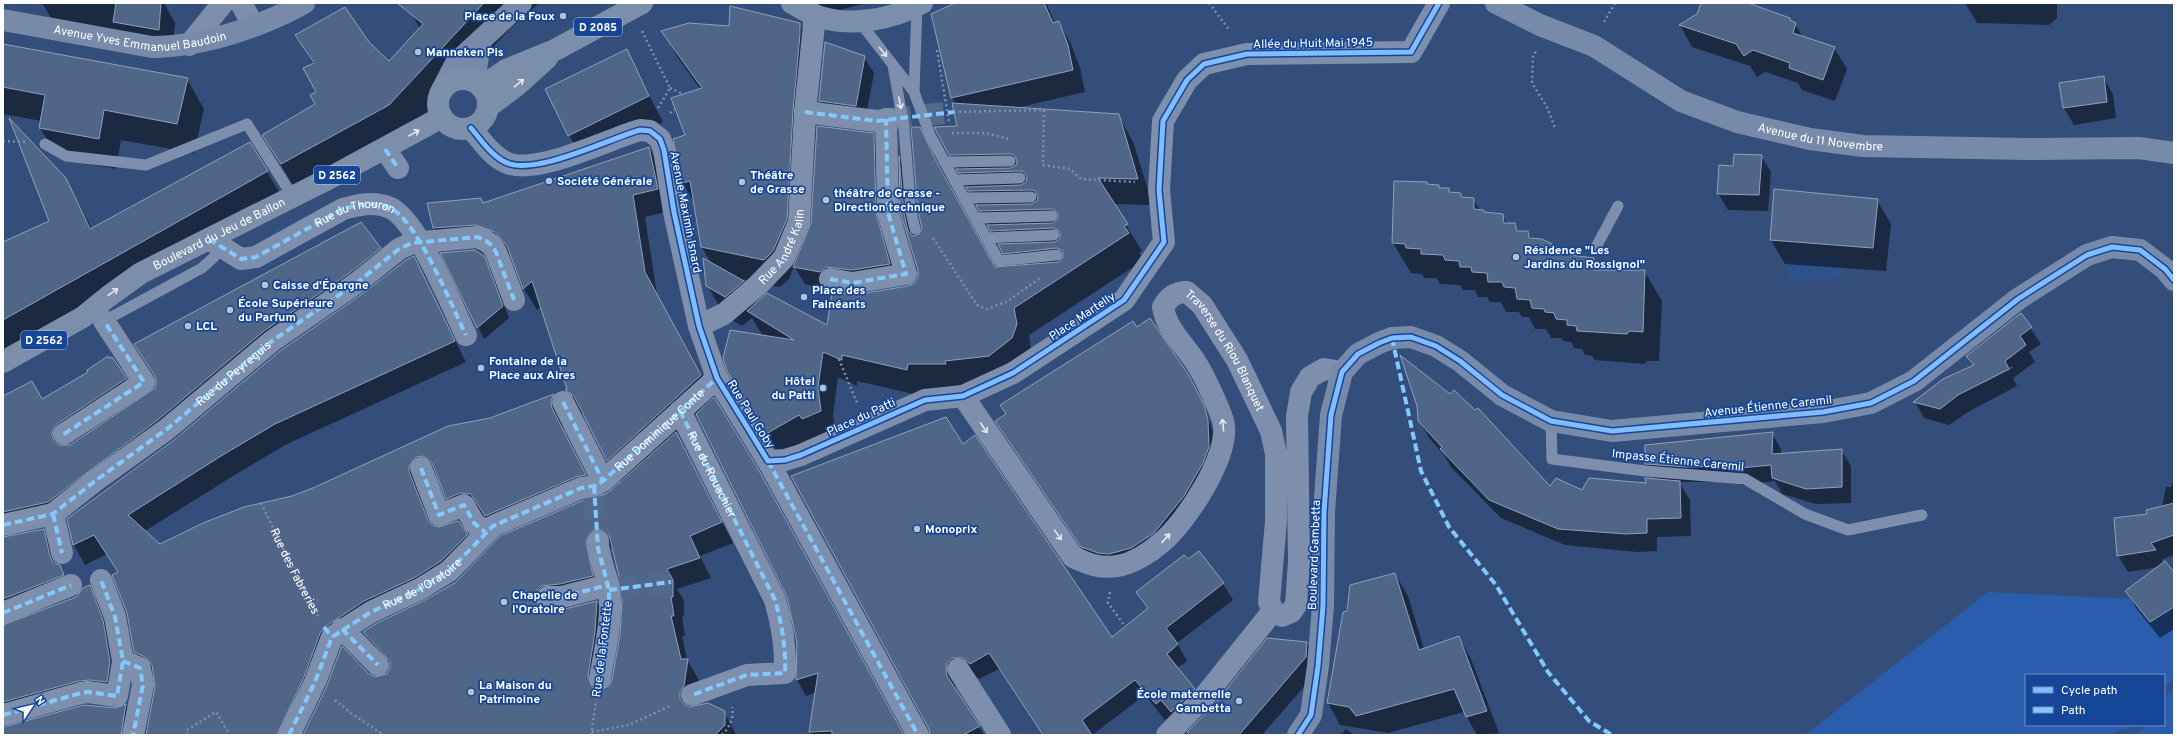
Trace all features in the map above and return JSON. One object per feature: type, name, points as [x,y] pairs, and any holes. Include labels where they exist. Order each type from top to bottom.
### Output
[{"type":"main road","name":"D 2085","points":[[477,84],[506,70],[555,50],[642,3]]},
{"type":"main road","points":[[792,3],[815,15],[840,20],[859,21],[878,18],[920,5]]},
{"type":"main road","name":"D 2085","points":[[488,107],[516,86],[555,50]]},
{"type":"main road","points":[[460,79],[477,84],[487,97],[488,107],[479,123],[471,128],[455,128],[442,117],[438,104],[442,90],[453,81],[460,79]]},
{"type":"main road","name":"Boulevard du Jeu de Ballon","points":[[3,362],[83,317],[141,273],[216,244],[230,228],[385,149],[442,117]]},
{"type":"street","points":[[189,45],[223,3]]},
{"type":"street","points":[[241,3],[253,26]]},
{"type":"street","name":"Avenue Yves Emmanuel Baudoin","points":[[3,20],[152,47],[189,45],[274,19],[302,3]]},
{"type":"street","points":[[442,90],[456,63],[480,44],[521,3]]},
{"type":"street","name":"Allée du Huit Mai 1945","points":[[1159,190],[1163,122],[1187,80],[1204,64],[1247,54],[1411,52],[1439,3]]},
{"type":"street","name":"Avenue du 11 Novembre","points":[[1496,3],[1553,30],[1594,46],[1681,101],[1737,122],[1810,139],[1863,146],[2027,150],[2139,148],[2174,153]]},
{"type":"street","name":"Rue André Kalin","points":[[699,326],[724,314],[758,285],[784,258],[799,222],[806,112],[815,15]]},
{"type":"street","points":[[477,84],[480,44]]},
{"type":"street","points":[[806,112],[877,121],[888,119],[888,214],[906,274],[852,283],[830,279]]},
{"type":"street","points":[[471,128],[487,148],[504,162],[518,167],[546,163],[640,130],[650,132]]},
{"type":"street","name":"Avenue Maximin Isnard","points":[[650,132],[660,139],[664,150],[674,212],[699,326],[717,378]]},
{"type":"street","points":[[385,149],[398,168]]},
{"type":"street","name":"Place Martelly","points":[[963,396],[1013,373],[1124,300],[1164,242],[1159,190]]},
{"type":"street","name":"Rue du Thouron","points":[[216,244],[241,259],[256,257],[343,209],[358,204],[373,204],[389,207],[412,227],[466,335]]},
{"type":"street","name":"Rue du Peyreguis","points":[[53,514],[95,481],[167,429],[272,341],[358,282],[399,249],[420,242],[477,237],[486,239],[496,252],[514,300]]},
{"type":"street","name":"Avenue Étienne Caremil","points":[[1342,372],[1358,354],[1379,343],[1392,338],[1412,337],[1436,346],[1460,361],[1502,395],[1551,421],[1612,431],[1823,412],[1870,403],[1914,381],[2018,299],[2087,255],[2112,247],[2140,250],[2166,269],[2174,280]]},
{"type":"street","name":"Traverse du Riou Blanquet","points":[[963,396],[1073,557],[1093,566],[1116,566],[1129,563],[1162,543],[1192,510],[1224,443],[1224,422],[1197,364],[1164,317],[1163,307],[1169,297],[1179,292],[1187,292],[1202,305],[1237,360],[1271,431],[1276,454],[1276,521],[1269,602],[1273,611]]},
{"type":"street","points":[[64,434],[144,382],[104,321]]},
{"type":"street","points":[[1167,735],[1204,697],[1273,611],[1282,616],[1291,612],[1296,605],[1299,561],[1297,416],[1302,392],[1310,377],[1324,369],[1342,372]]},
{"type":"street","name":"Boulevard Gambetta","points":[[1298,735],[1311,715],[1318,666],[1323,606],[1324,512],[1331,415],[1342,372]]},
{"type":"street","name":"Rue Dominique Conte","points":[[597,488],[717,378]]},
{"type":"street","name":"Rue Paul Goby","points":[[717,378],[768,460],[918,735]]},
{"type":"street","name":"Place du Patti","points":[[768,460],[785,460],[801,455],[924,400],[963,396]]},
{"type":"street","points":[[563,402],[597,488]]},
{"type":"street","name":"Rue du Rouachier","points":[[680,411],[775,600],[782,625],[786,656],[785,672],[747,675],[692,695]]},
{"type":"street","points":[[421,468],[439,515],[464,505],[474,524],[485,532]]},
{"type":"street","name":"Rue de l'Oratoire","points":[[333,631],[420,589],[449,571],[471,550],[485,532],[493,526],[581,488],[597,488]]},
{"type":"street","points":[[3,525],[53,514],[62,553]]},
{"type":"street","name":"Rue de la Fontette","points":[[598,540],[611,588],[609,616],[600,678]]},
{"type":"street","points":[[6,714],[81,693],[88,692],[117,696],[123,661],[115,617],[101,580]]},
{"type":"street","points":[[3,612],[72,585]]},
{"type":"street","points":[[547,597],[562,597],[611,588]]},
{"type":"street","points":[[289,735],[315,682],[333,631],[378,665]]},
{"type":"street","points":[[123,661],[140,668],[143,685],[133,735]]},
{"type":"street","points":[[958,669],[1000,735]]},
{"type":"lane","points":[[914,92],[920,5]]},
{"type":"lane","points":[[859,21],[914,92],[930,135],[999,261],[1058,255]]},
{"type":"lane","points":[[893,65],[904,128],[911,212],[915,229]]},
{"type":"lane","points":[[45,144],[66,156],[146,165],[247,124],[293,197]]},
{"type":"lane","points":[[944,162],[1010,161]]},
{"type":"lane","points":[[954,180],[1020,178]]},
{"type":"lane","points":[[964,198],[1032,197]]},
{"type":"lane","points":[[1595,249],[1618,206]]},
{"type":"lane","points":[[975,218],[1052,216]]},
{"type":"lane","points":[[986,238],[1054,235]]},
{"type":"lane","points":[[83,317],[104,321],[202,268],[216,244]]},
{"type":"lane","name":"Impasse Étienne Caremil","points":[[1551,421],[1552,459],[1645,470],[1745,479],[1804,514],[1848,530],[1922,515]]},
{"type":"path","points":[[1209,3],[1247,54]]},
{"type":"path","points":[[1606,20],[1615,3]]},
{"type":"path","points":[[1553,30],[1533,55],[1532,83],[1547,107],[1555,128]]},
{"type":"path","points":[[649,47],[670,88],[683,94]]},
{"type":"path","points":[[937,48],[949,126]]},
{"type":"path","points":[[650,132],[659,106],[670,88]]},
{"type":"path","points":[[954,112],[1044,110],[1043,165],[1070,169],[1081,179],[1141,182],[1159,190]]},
{"type":"path","points":[[839,359],[866,425]]},
{"type":"path","points":[[1116,566],[1108,603],[1125,626]]},
{"type":"path","points":[[315,682],[352,714],[384,735]]},
{"type":"path","points":[[592,734],[629,725],[692,695]]},
{"type":"path","points":[[187,735],[187,730],[216,712],[230,735]]},
{"type":"path","points":[[722,735],[729,728],[733,713]]},
{"type":"shaded area","points":[[1841,256],[1842,278],[1789,281],[1788,259]]},
{"type":"shaded area","points":[[1988,592],[2174,601],[2174,735],[1805,735]]},
{"type":"building","points":[[116,3],[161,3],[159,30],[113,22]]},
{"type":"building","points":[[397,3],[484,3],[389,105],[281,164],[262,135],[315,104],[310,95],[316,92],[303,68],[314,63],[295,35],[345,7],[369,42],[389,61],[423,24]]},
{"type":"building","points":[[955,3],[1044,3],[1053,23],[1059,21],[1068,45],[1073,70],[951,98],[931,14]]},
{"type":"building","points":[[1701,3],[1748,3],[1790,18],[1790,20],[1796,23],[1793,33],[1835,47],[1823,80],[1789,68],[1790,63],[1753,50],[1744,56],[1736,44],[1679,25],[1697,14]]},
{"type":"building","points":[[730,6],[800,23],[787,219],[773,251],[764,260],[701,247],[690,181],[682,183],[673,139],[685,135],[671,98],[702,88],[661,31],[689,23],[729,26]]},
{"type":"building","points":[[825,42],[865,56],[856,106],[819,101]]},
{"type":"building","points":[[3,44],[188,78],[177,124],[104,110],[99,139],[39,128],[45,95],[3,87]]},
{"type":"building","points":[[627,49],[649,96],[568,136],[545,89]]},
{"type":"building","points":[[2104,76],[2107,102],[2063,108],[2059,83]]},
{"type":"building","points":[[952,103],[1119,114],[1138,179],[1098,178],[1128,224],[1124,226],[1129,233],[1014,308],[1017,324],[1012,338],[989,356],[945,361],[946,364],[908,364],[907,370],[842,355],[842,360],[823,352],[818,387],[821,411],[802,419],[799,415],[766,434],[728,373],[723,358],[730,330],[794,340],[747,311],[767,293],[827,325],[832,292],[854,295],[908,286],[915,283],[918,277],[918,270],[900,211],[899,156],[904,213],[908,231],[913,236],[919,234],[922,228],[918,211],[911,127],[920,127],[938,165],[995,267],[1058,262],[1063,258],[1063,251],[1057,248],[1003,254],[998,244],[1055,242],[1060,239],[1060,232],[1054,228],[990,231],[987,225],[1053,223],[1058,219],[1058,213],[1052,209],[979,211],[976,205],[1031,204],[1037,201],[1038,197],[1035,191],[1031,190],[968,191],[966,187],[1021,185],[1026,182],[1027,177],[1024,172],[1020,171],[958,173],[956,169],[1010,168],[1016,165],[1017,161],[1014,155],[1010,154],[949,155],[934,127],[957,126]]},
{"type":"building","points":[[9,118],[66,178],[90,229],[250,142],[268,171],[3,320],[3,242],[49,221]]},
{"type":"building","points":[[817,126],[874,133],[876,213],[890,264],[852,270],[826,267],[820,272],[793,267],[811,223]]},
{"type":"building","points":[[649,147],[658,189],[633,195],[645,272],[701,375],[607,461],[574,396],[565,390],[567,389],[532,281],[523,289],[507,246],[495,232],[476,225],[433,228],[427,203],[481,198],[483,203]]},
{"type":"building","points":[[1734,154],[1762,155],[1759,195],[1717,194],[1719,165],[1733,166]]},
{"type":"building","name":"Résidence \"Les Jardins du Rossignol\"","points":[[1394,181],[1427,182],[1427,184],[1439,185],[1439,188],[1449,188],[1449,192],[1461,193],[1461,197],[1474,198],[1474,209],[1484,210],[1484,212],[1503,214],[1504,223],[1515,223],[1517,231],[1528,231],[1529,238],[1542,239],[1556,246],[1556,250],[1570,250],[1570,255],[1594,258],[1594,270],[1645,270],[1643,332],[1630,331],[1627,334],[1577,331],[1576,326],[1567,325],[1567,320],[1556,319],[1554,313],[1545,312],[1544,309],[1532,308],[1530,300],[1517,299],[1515,288],[1504,287],[1502,282],[1488,282],[1487,273],[1472,272],[1471,267],[1460,267],[1459,261],[1445,260],[1443,255],[1421,254],[1421,249],[1406,248],[1405,244],[1392,243]]},
{"type":"building","points":[[1774,189],[1878,199],[1873,248],[1770,240]]},
{"type":"building","points":[[361,222],[381,248],[351,272],[264,331],[159,419],[48,502],[3,512],[3,396],[32,381],[42,399],[88,372],[87,370],[108,356],[109,358],[112,357],[127,378],[57,424],[53,429],[52,435],[54,441],[59,445],[70,445],[155,388],[155,376],[134,344]]},
{"type":"building","points":[[475,250],[485,257],[503,306],[477,328],[440,253]]},
{"type":"building","points":[[414,256],[455,341],[275,424],[221,456],[128,515],[160,544],[203,523],[244,507],[292,496],[313,488],[448,426],[490,418],[554,394],[551,401],[552,408],[586,475],[576,477],[485,516],[471,494],[460,493],[446,499],[432,463],[423,456],[416,457],[409,466],[409,472],[428,520],[432,525],[438,527],[458,521],[468,534],[441,561],[414,578],[364,601],[325,627],[320,633],[304,677],[277,735],[146,735],[155,687],[152,665],[145,657],[134,652],[127,613],[112,575],[118,572],[94,535],[73,545],[67,519],[175,439],[280,351],[365,292],[406,260]]},
{"type":"building","points":[[703,258],[744,281],[725,297],[706,286]]},
{"type":"building","points":[[2021,313],[2032,327],[2020,336],[2026,345],[2005,361],[2009,369],[1958,395],[1940,409],[1913,402],[1943,379],[1974,365],[1966,356]]},
{"type":"building","points":[[1150,318],[1188,374],[1204,405],[1208,420],[1209,447],[1203,463],[1184,496],[1154,533],[1131,548],[1109,554],[1098,553],[1081,547],[995,421],[1006,414],[1000,405],[1133,321],[1137,327]]},
{"type":"building","points":[[1400,355],[1450,394],[1454,390],[1475,410],[1478,408],[1550,486],[1556,478],[1582,490],[1589,478],[1646,483],[1645,478],[1680,481],[1681,518],[1647,519],[1647,533],[1626,534],[1558,529],[1489,500],[1440,449],[1442,447],[1418,421],[1417,406]]},
{"type":"building","points":[[714,397],[757,467],[904,735],[832,735],[832,731],[809,732],[818,673],[796,680],[797,643],[787,597],[696,414]]},
{"type":"building","points":[[946,417],[963,444],[975,435],[1112,637],[1148,608],[1136,592],[1184,555],[1188,559],[1199,551],[1224,583],[1166,628],[1178,644],[1167,654],[1195,689],[1171,712],[1161,700],[1156,704],[1135,680],[1082,720],[1092,735],[1043,735],[989,653],[970,664],[963,658],[952,658],[947,663],[946,669],[947,676],[980,726],[963,735],[930,735],[929,729],[791,476]]},
{"type":"building","points":[[676,432],[722,522],[690,536],[700,558],[667,569],[673,580],[673,597],[671,597],[674,616],[671,616],[681,659],[688,659],[684,686],[680,692],[680,699],[689,707],[708,703],[725,711],[725,725],[715,735],[303,735],[326,688],[342,646],[369,674],[375,677],[387,674],[390,668],[390,661],[363,632],[377,623],[425,600],[456,582],[500,536],[584,500],[596,498],[609,492]],"holes":[[[598,529],[604,530],[609,534],[621,586],[622,600],[620,635],[612,680],[609,686],[598,690],[592,687],[588,676],[595,632],[597,601],[565,609],[547,610],[540,608],[535,597],[536,591],[541,586],[560,584],[593,576],[586,541],[591,531]]]},
{"type":"building","points":[[1773,432],[1772,454],[1842,449],[1842,487],[1806,489],[1772,478],[1771,465],[1730,469],[1728,466],[1687,467],[1645,464],[1645,445]]},
{"type":"building","points":[[2174,503],[2174,535],[2151,543],[2156,550],[2117,556],[2114,518],[2147,514],[2146,510]]},
{"type":"building","points":[[44,529],[50,556],[53,562],[60,565],[64,575],[3,599],[3,537]]},
{"type":"building","points":[[2165,561],[2174,572],[2174,607],[2150,622],[2125,591]]},
{"type":"building","points":[[1395,573],[1419,650],[1459,636],[1487,711],[1466,717],[1454,689],[1356,716],[1349,707],[1327,703],[1343,612],[1347,611],[1350,585]]},
{"type":"building","points":[[90,585],[103,620],[110,661],[107,682],[90,680],[79,681],[3,702],[3,625],[76,597],[83,588]]},
{"type":"building","name":"École maternelle Gambetta","points":[[1267,638],[1307,642],[1306,657],[1239,735],[1190,735],[1187,732],[1214,705]]},
{"type":"building","points":[[126,704],[121,735],[3,735],[3,727],[84,705],[116,708]]},
{"type":"waterway","points":[[2165,693],[2171,686],[2174,685]]},
{"type":"waterway","points":[[2117,735],[2137,729],[2139,726]]},
{"type":"tunnel","points":[[889,119],[954,112]]},
{"type":"tunnel","points":[[594,497],[598,541]]},
{"type":"tunnel","points":[[616,588],[671,582]]},
{"type":"marked path","points":[[805,112],[877,121],[954,112]]},
{"type":"marked path","points":[[830,279],[852,283],[906,274],[888,213],[886,119]]},
{"type":"marked path","points":[[385,149],[398,168]]},
{"type":"marked path","points":[[209,239],[241,259],[256,257],[343,209],[371,204],[388,207],[399,214],[421,244],[443,285],[466,335]]},
{"type":"marked path","points":[[3,525],[53,514],[95,481],[167,429],[272,341],[358,282],[399,249],[412,243],[477,237],[486,241],[496,252],[514,300]]},
{"type":"marked path","points":[[64,434],[144,382],[104,321]]},
{"type":"marked path","points":[[1392,338],[1421,471],[1449,527],[1496,585],[1548,672],[1589,721],[1612,735]]},
{"type":"marked path","points":[[289,735],[315,682],[332,637],[371,612],[420,589],[449,571],[493,526],[581,488],[594,486],[603,481],[717,378]]},
{"type":"marked path","points":[[563,402],[603,481]]},
{"type":"marked path","points":[[680,411],[775,600],[782,627],[785,654],[785,673],[747,675],[692,695]]},
{"type":"marked path","points":[[768,461],[918,735]]},
{"type":"marked path","points":[[421,468],[439,515],[464,505],[474,523],[485,532]]},
{"type":"marked path","points":[[594,486],[598,548],[609,590],[609,616],[600,678]]},
{"type":"marked path","points":[[53,514],[62,553]]},
{"type":"marked path","points":[[3,715],[81,693],[88,692],[117,696],[123,661],[115,617],[101,580]]},
{"type":"marked path","points":[[609,590],[671,582]]},
{"type":"marked path","points":[[3,613],[71,585]]},
{"type":"marked path","points":[[547,597],[562,597],[608,585]]},
{"type":"marked path","points":[[324,627],[332,637]]},
{"type":"marked path","points":[[342,629],[378,665]]},
{"type":"marked path","points":[[123,661],[140,668],[143,685],[133,735]]},
{"type":"cycle path","points":[[471,128],[486,147],[500,159],[505,162],[518,165],[534,165],[552,161],[640,130],[650,131],[660,139],[664,150],[674,212],[699,326],[717,378],[768,461],[785,460],[801,455],[925,400],[963,396],[1013,373],[1124,300],[1164,242],[1159,190],[1163,121],[1187,80],[1204,64],[1247,54],[1411,52],[1439,3]]},
{"type":"cycle path","points":[[1298,735],[1311,715],[1318,666],[1323,606],[1324,512],[1331,415],[1342,372],[1358,354],[1379,343],[1392,338],[1411,337],[1436,346],[1460,361],[1502,395],[1551,421],[1612,431],[1823,412],[1871,403],[1914,381],[2018,299],[2087,255],[2112,247],[2140,250],[2165,269],[2174,280]]},
{"type":"place","name":"Place de la Foux","points":[[563,16]]},
{"type":"place","name":"Manneken Pis","points":[[418,52]]},
{"type":"place","name":"Société Générale","points":[[549,181]]},
{"type":"place","name":"Théâtre de Grasse","points":[[742,182]]},
{"type":"place","name":"théâtre de Grasse - Direction technique","points":[[826,200]]},
{"type":"place","name":"Résidence \"Les Jardins du Rossignol\"","points":[[1516,257]]},
{"type":"place","name":"Caisse d'Épargne","points":[[265,285]]},
{"type":"place","name":"Place des Fainéants","points":[[804,297]]},
{"type":"place","name":"École Supérieure du Parfum","points":[[230,310]]},
{"type":"place","name":"LCL","points":[[188,326]]},
{"type":"place","name":"Fontaine de la Place aux Aires","points":[[481,368]]},
{"type":"place","name":"Hôtel du Patti","points":[[823,388]]},
{"type":"place","name":"Monoprix","points":[[917,529]]},
{"type":"place","name":"Chapelle de l'Oratoire","points":[[504,602]]},
{"type":"place","name":"La Maison du Patrimoine","points":[[471,692]]},
{"type":"place","name":"École maternelle Gambetta","points":[[1239,701]]}]
